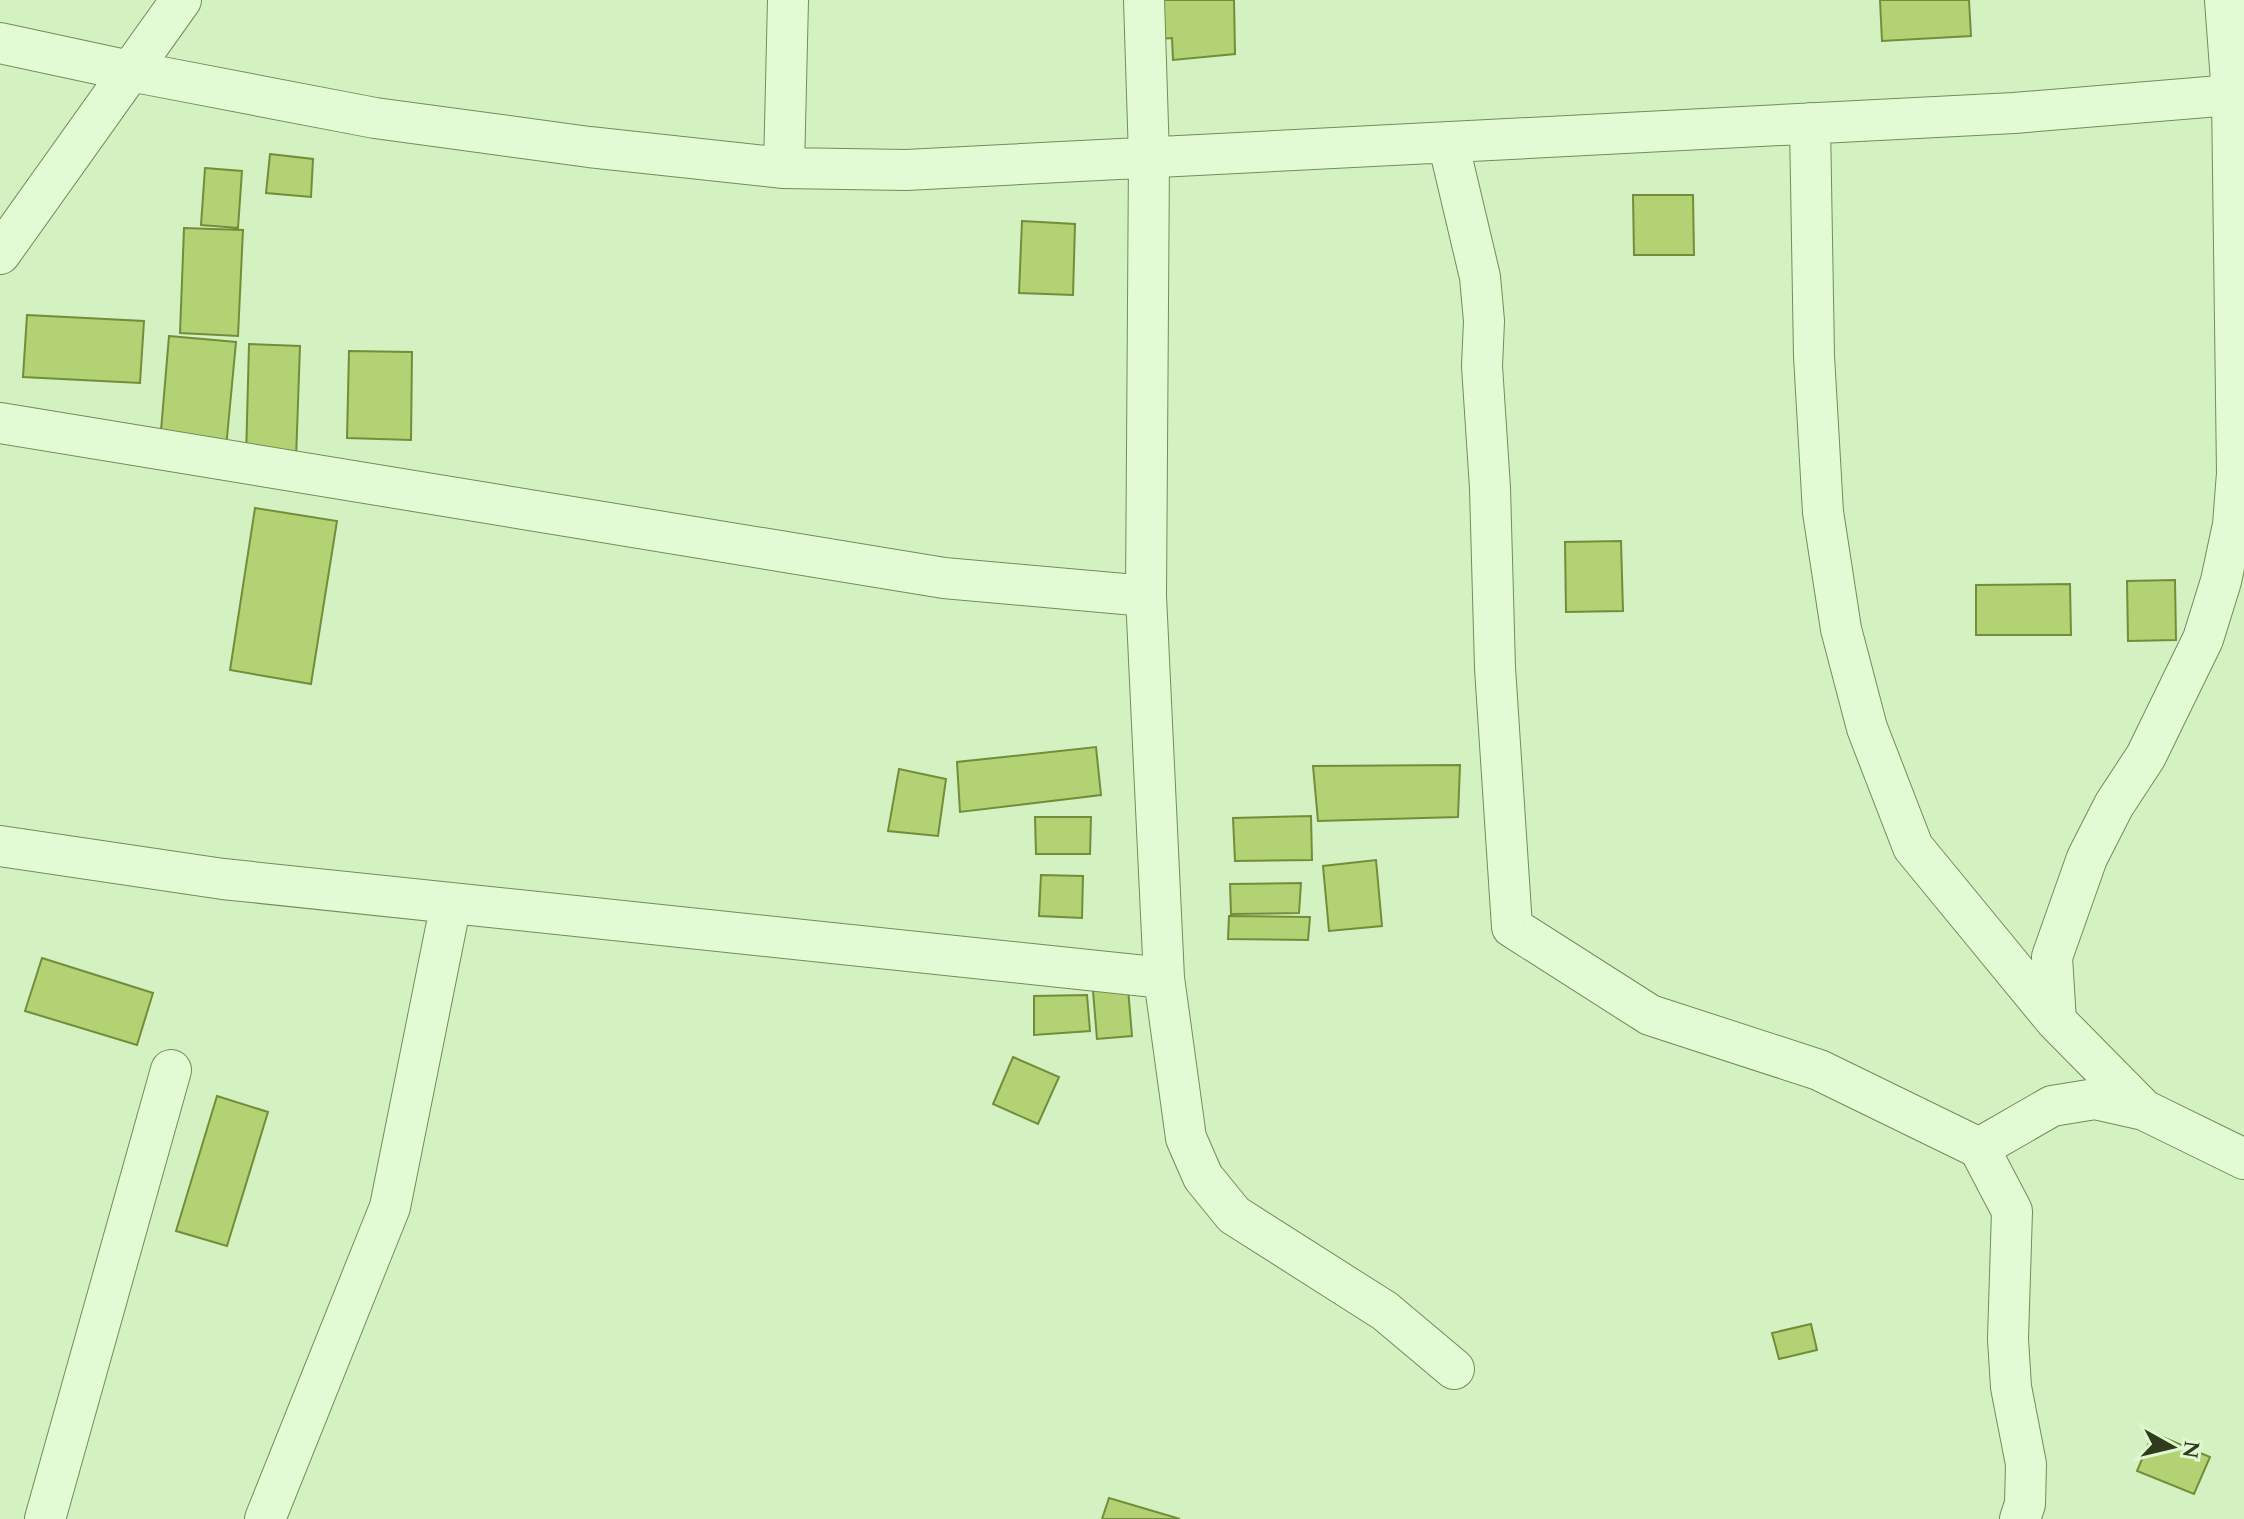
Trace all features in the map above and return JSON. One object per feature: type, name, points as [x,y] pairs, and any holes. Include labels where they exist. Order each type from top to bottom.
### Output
[{"type":"street","points":[[0,254],[181,0]]},
{"type":"street","points":[[784,168],[788,0]]},
{"type":"street","points":[[1144,0],[1149,157],[1146,596],[1164,978],[1186,1138],[1203,1177],[1234,1215],[1385,1311],[1454,1369]]},
{"type":"street","points":[[2052,1106],[2066,1073],[2052,957],[2087,858],[2114,805],[2146,756],[2203,639],[2221,581],[2233,525],[2237,473],[2238,95],[2225,0]]},
{"type":"street","points":[[0,43],[375,118],[589,147],[784,168],[906,170],[2014,113],[2238,95]]},
{"type":"street","points":[[1810,123],[1814,356],[1823,512],[1841,629],[1867,728],[1913,847],[2060,1025],[2144,1110]]},
{"type":"street","points":[[1448,142],[1480,277],[1484,321],[1482,366],[1490,488],[1495,668],[1512,927],[1650,1015],[1819,1070],[1979,1148],[2012,1211],[2008,1339],[2011,1387],[2026,1464],[2025,1504],[2020,1519]]},
{"type":"street","points":[[0,423],[944,578],[1146,596]]},
{"type":"street","points":[[0,846],[223,879],[1164,978]]},
{"type":"street","points":[[265,1519],[390,1207],[451,903]]},
{"type":"street","points":[[45,1519],[171,1070]]},
{"type":"street","points":[[1979,1148],[2052,1106],[2095,1099],[2144,1110],[2244,1159]]},
{"type":"building","points":[[1158,0],[1234,0],[1235,54],[1173,60],[1172,38],[1159,39]]},
{"type":"building","points":[[1880,0],[1969,0],[1971,36],[1882,41]]},
{"type":"building","points":[[270,154],[313,159],[311,197],[266,193]]},
{"type":"building","points":[[205,168],[242,171],[238,228],[201,225]]},
{"type":"building","points":[[1633,195],[1693,195],[1694,255],[1634,255]]},
{"type":"building","points":[[1022,221],[1075,224],[1073,295],[1019,293]]},
{"type":"building","points":[[184,228],[243,230],[238,336],[180,333]]},
{"type":"building","points":[[27,315],[144,321],[140,383],[23,377]]},
{"type":"building","points":[[169,336],[236,342],[226,448],[160,442]]},
{"type":"building","points":[[249,344],[300,346],[296,460],[246,458]]},
{"type":"building","points":[[349,351],[412,352],[411,440],[347,438]]},
{"type":"building","points":[[255,508],[337,521],[311,684],[230,670]]},
{"type":"building","points":[[1621,541],[1623,611],[1566,612],[1565,542]]},
{"type":"building","points":[[2175,580],[2176,640],[2128,641],[2127,581]]},
{"type":"building","points":[[2070,584],[2071,635],[1976,635],[1976,585]]},
{"type":"building","points":[[1096,747],[1101,795],[960,812],[957,762]]},
{"type":"building","points":[[1460,765],[1458,817],[1318,821],[1313,766]]},
{"type":"building","points":[[899,769],[946,779],[938,836],[888,831]]},
{"type":"building","points":[[1311,816],[1312,860],[1235,861],[1233,818]]},
{"type":"building","points":[[1035,817],[1091,817],[1090,854],[1036,854]]},
{"type":"building","points":[[1376,860],[1382,926],[1329,931],[1323,866]]},
{"type":"building","points":[[1041,875],[1083,876],[1082,918],[1039,916]]},
{"type":"building","points":[[1301,883],[1299,913],[1231,914],[1230,884]]},
{"type":"building","points":[[1229,916],[1310,917],[1308,940],[1228,939]]},
{"type":"building","points":[[42,958],[153,993],[137,1045],[25,1011]]},
{"type":"building","points":[[1128,988],[1132,1036],[1097,1039],[1093,991]]},
{"type":"building","points":[[1087,995],[1090,1031],[1034,1035],[1034,996]]},
{"type":"building","points":[[1013,1057],[1059,1077],[1038,1124],[993,1104]]},
{"type":"building","points":[[217,1096],[268,1112],[227,1246],[176,1231]]},
{"type":"building","points":[[1811,1324],[1817,1350],[1779,1359],[1772,1333]]},
{"type":"building","points":[[2153,1433],[2210,1457],[2194,1494],[2137,1471]]},
{"type":"building","points":[[1109,1498],[1180,1519],[1102,1519]]}]
